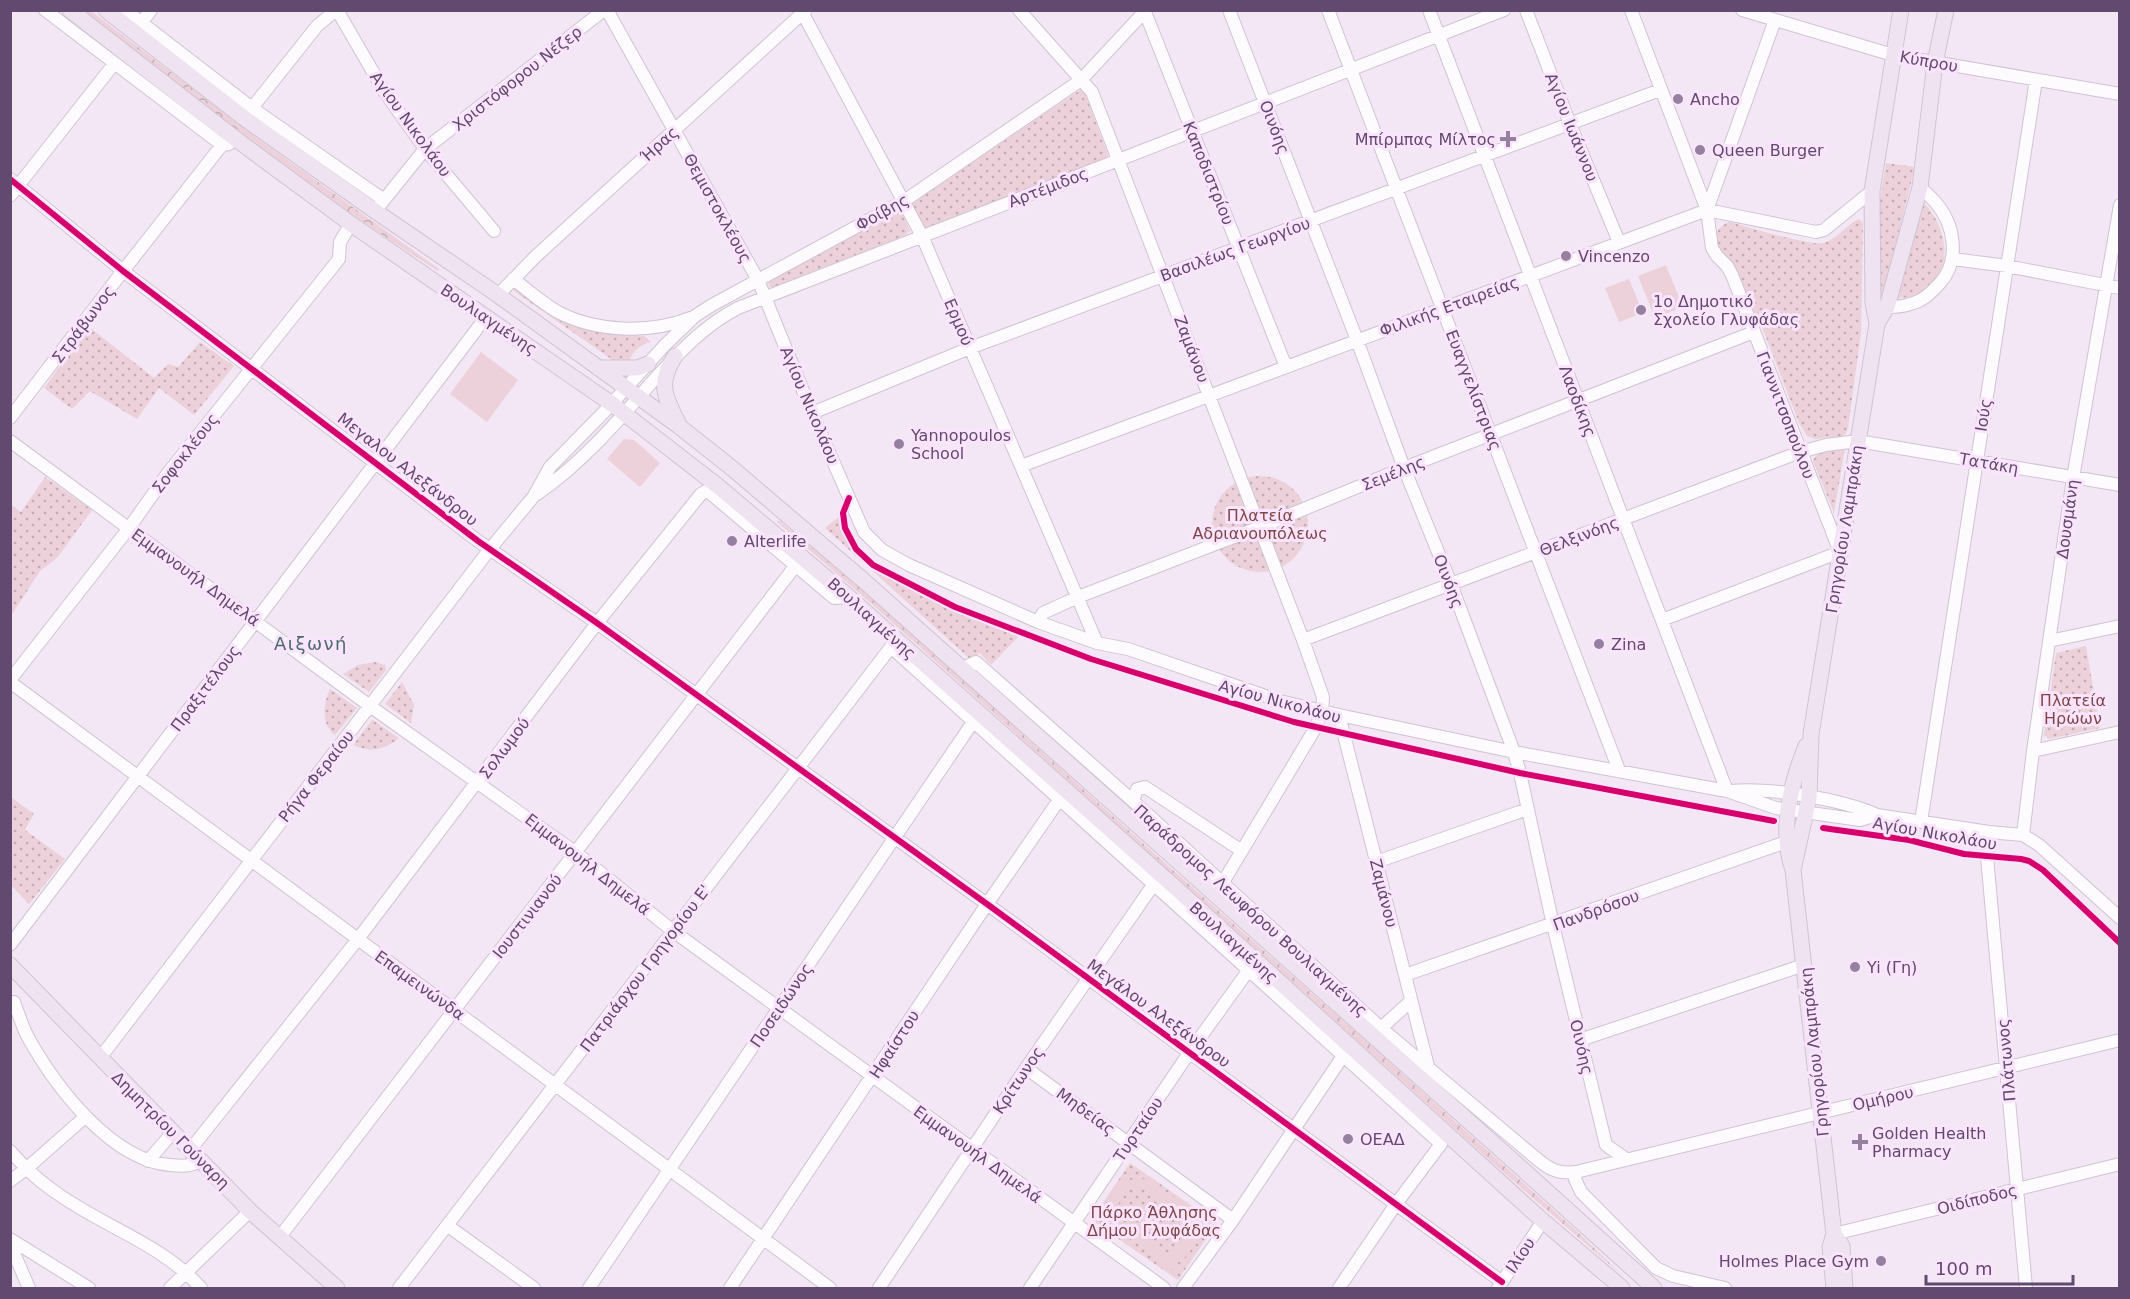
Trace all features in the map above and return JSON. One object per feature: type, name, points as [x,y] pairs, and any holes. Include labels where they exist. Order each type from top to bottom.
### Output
[{"type":"main road","name":"Βουλιαγμένης","points":[[70,10],[241,143],[351,224],[618,408],[719,487],[849,597],[991,731],[1098,827],[1622,1288]]},
{"type":"main road","name":"Βουλιαγμένης","points":[[106,10],[244,118],[380,206],[680,427],[733,469],[854,572],[961,669],[1186,861],[1649,1285]]},
{"type":"main road","name":"Γρηγορίου Λαμπράκη","points":[[1793,870],[1808,805],[1811,734],[1877,324],[1873,303],[1872,191],[1901,10]]},
{"type":"main road","name":"Γρηγορίου Λαμπράκη","points":[[1877,324],[1887,308],[1920,187],[1935,63],[1946,10]]},
{"type":"main road","points":[[160,81],[167,102]]},
{"type":"main road","points":[[675,356],[667,369],[664,392],[680,427]]},
{"type":"main road","points":[[598,368],[637,368],[652,360]]},
{"type":"main road","points":[[719,487],[733,511]]},
{"type":"main road","name":"Γρηγορίου Λαμπράκη","points":[[1811,734],[1792,794],[1786,842],[1793,870],[1821,1113],[1834,1234],[1830,1246],[1834,1288]]},
{"type":"main road","name":"Δημητρίου Γούναρη","points":[[10,965],[250,1211],[337,1288]]},
{"type":"main road","name":"Γρηγορίου Λαμπράκη","points":[[1834,1234],[1842,1246],[1845,1288]]},
{"type":"street","points":[[45,10],[222,145],[241,143]]},
{"type":"street","points":[[125,10],[380,206]]},
{"type":"street","points":[[141,23],[151,10]]},
{"type":"street","points":[[252,108],[317,26],[336,10]]},
{"type":"street","name":"Αγίου Νικολάου","points":[[336,10],[384,91],[425,149],[494,231]]},
{"type":"street","name":"Χριστόφορου Νέζερ","points":[[380,206],[425,149],[606,10]]},
{"type":"street","name":"Θεμιστοκλέους","points":[[606,10],[758,280]]},
{"type":"street","name":"Ζαμάνου","points":[[1019,10],[1092,92],[1303,640],[1323,697],[1322,711]]},
{"type":"street","name":"Οινόης","points":[[1229,10],[1514,752],[1606,1145],[1626,1159]]},
{"type":"street","name":"Ευαγγελίστριας","points":[[1328,10],[1619,770]]},
{"type":"street","name":"Λαοδίκης","points":[[1429,10],[1727,791]]},
{"type":"street","name":"Αρτέμιδος","points":[[632,393],[706,327],[722,316],[765,297],[1504,10]]},
{"type":"street","name":"Αγίου Ιωάννου","points":[[1526,10],[1619,242]]},
{"type":"street","name":"Γιαννιτσοπούλου","points":[[1631,10],[1707,210],[1712,248],[1732,275],[1840,552]]},
{"type":"street","name":"Κύπρου","points":[[1742,10],[1893,56],[2120,94]]},
{"type":"street","name":"Ήρας","points":[[498,295],[535,257],[803,11]]},
{"type":"street","name":"Ερμού","points":[[803,11],[922,237],[1097,643]]},
{"type":"street","name":"Φοίβης","points":[[618,408],[632,393],[652,360],[695,316],[904,201],[1082,80],[1146,11]]},
{"type":"street","name":"Καποδιστρίου","points":[[1146,11],[1286,367]]},
{"type":"street","points":[[1775,20],[1707,210],[1816,232],[1824,230],[1872,191]]},
{"type":"street","points":[[13,187],[114,64]]},
{"type":"street","name":"Ιούς","points":[[1921,822],[2036,80]]},
{"type":"street","name":"Βασιλέως Γεωργίου","points":[[812,413],[970,348],[1660,90]]},
{"type":"street","name":"Στράβωνος","points":[[10,418],[222,145]]},
{"type":"street","name":"Μεγαλου Αλεξάνδρου","points":[[13,187],[490,549],[597,623],[797,769]]},
{"type":"street","points":[[1887,308],[1910,305],[1929,295],[1944,279],[1953,259],[1953,243],[1946,222],[1937,204],[1920,187]]},
{"type":"street","name":"Δουσμάνη","points":[[2023,835],[2032,750],[2073,478],[2113,287],[2120,205]]},
{"type":"street","name":"Φιλικής Εταιρείας","points":[[1021,466],[1707,210]]},
{"type":"street","name":"Σοφοκλέους","points":[[10,681],[129,528],[168,473],[339,259],[340,242],[351,224]]},
{"type":"street","points":[[1953,259],[2007,266],[2113,287]]},
{"type":"street","points":[[513,279],[544,303],[571,317],[610,326],[647,329],[695,316]]},
{"type":"street","name":"Αγίου Νικολάου","points":[[758,280],[864,532],[882,550],[909,565],[1038,622],[1097,643],[1128,649],[1280,701],[1514,752],[1727,791],[1769,806],[1789,810],[1808,805]]},
{"type":"street","name":"Πραξιτέλους","points":[[10,945],[486,317]]},
{"type":"street","points":[[647,329],[656,341],[652,360]]},
{"type":"street","name":"Σεμέλης","points":[[1038,622],[1043,613],[1078,597],[1754,332]]},
{"type":"street","name":"Ρήγα Φεραίου","points":[[100,1058],[490,549],[534,496],[550,468],[618,408]]},
{"type":"street","name":"Εμμανουήλ Δημελά","points":[[10,441],[370,706],[576,854],[673,931],[1164,1288]]},
{"type":"street","name":"Τατάκη","points":[[1858,441],[2120,485]]},
{"type":"street","name":"Θελξινόης","points":[[1303,640],[1800,452],[1826,445],[1858,441]]},
{"type":"street","name":"Σολωμού","points":[[196,1155],[597,623],[701,494],[706,491],[710,493],[834,598],[849,597]]},
{"type":"street","points":[[1662,620],[1840,552]]},
{"type":"street","name":"Ιουστινιανού","points":[[279,1238],[796,565]]},
{"type":"street","points":[[2049,641],[2120,626]]},
{"type":"street","name":"Πατριάρχου Γρηγορίου E'","points":[[399,1288],[891,646],[973,722]]},
{"type":"street","name":"Παράδρομος Λεωφόρου Βουλιαγμένης","points":[[961,669],[976,662],[1133,801],[1186,861],[1221,884],[1429,1070],[1557,1173],[1576,1172]]},
{"type":"street","name":"Επαμεινώνδα","points":[[10,681],[830,1288]]},
{"type":"street","points":[[1221,884],[1316,727],[1322,711]]},
{"type":"street","name":"Ζαμάνου","points":[[1339,715],[1429,1070]]},
{"type":"street","points":[[973,722],[991,731],[1059,800],[1098,827]]},
{"type":"street","name":"Ποσειδώνος","points":[[589,1288],[973,722]]},
{"type":"street","points":[[2032,750],[2120,732]]},
{"type":"street","name":"Μεγάλου Αλεξάνδρου","points":[[797,769],[1089,978],[1396,1204],[1499,1285]]},
{"type":"street","points":[[1133,801],[1137,789],[1145,787],[1242,851]]},
{"type":"street","name":"Αγίου Νικολάου","points":[[1727,791],[1746,789],[1792,794],[1808,805],[1860,820],[1877,815],[2023,835],[2039,845],[2120,918]]},
{"type":"street","name":"Ηφαίστου","points":[[730,1288],[1059,800]]},
{"type":"street","points":[[1376,862],[1528,809]]},
{"type":"street","name":"Πλάτωνος","points":[[1989,832],[1987,857],[2026,1288]]},
{"type":"street","name":"Πανδρόσου","points":[[1405,975],[1786,842]]},
{"type":"street","points":[[1157,879],[1248,971],[1441,1144],[1396,1204],[1339,1288]]},
{"type":"street","name":"Κρίτωνος","points":[[879,1288],[1026,1068],[1157,879]]},
{"type":"street","points":[[1580,1040],[1804,965]]},
{"type":"street","name":"Τυρταίου","points":[[1030,1288],[1248,971]]},
{"type":"street","points":[[31,986],[12,1004],[29,1040],[85,1117],[129,1152],[148,1161],[191,1165],[196,1155]]},
{"type":"street","points":[[1381,1028],[1411,1000]]},
{"type":"street","name":"Ομήρου","points":[[1576,1172],[2120,1040]]},
{"type":"street","points":[[1183,1288],[1233,1220],[1343,1056]]},
{"type":"street","name":"Μηδείας","points":[[1026,1068],[1233,1220]]},
{"type":"street","points":[[10,1181],[85,1117]]},
{"type":"street","points":[[148,1161],[173,1132]]},
{"type":"street","points":[[10,1150],[26,1169],[51,1190],[157,1250],[187,1272],[201,1288]]},
{"type":"street","points":[[1520,1167],[1530,1153]]},
{"type":"street","name":"Οιδίποδος","points":[[1834,1234],[2120,1164]]},
{"type":"street","points":[[1576,1172],[1575,1179],[1581,1192],[1656,1268],[1673,1276],[1725,1288]]},
{"type":"street","points":[[170,1288],[250,1211]]},
{"type":"street","name":"Ιλίου","points":[[1499,1285],[1544,1221]]},
{"type":"street","points":[[448,1226],[534,1288]]},
{"type":"street","points":[[10,1241],[29,1288]]},
{"type":"street","points":[[10,1241],[89,1288]]},
{"type":"street","points":[[1649,1285],[1656,1268]]},
{"type":"green space","points":[[83,11],[91,11],[257,138],[439,269],[438,271],[302,178]]},
{"type":"green space","points":[[1083,88],[1110,160],[926,231],[912,203]]},
{"type":"green space","points":[[1886,163],[1915,167],[1881,304],[1879,304],[1879,206]]},
{"type":"green space","points":[[1924,203],[1941,232],[1944,263],[1939,276],[1929,287],[1916,295],[1897,298]]},
{"type":"green space","points":[[901,211],[910,231],[902,237],[771,288],[769,285],[769,282]]},
{"type":"green space","points":[[1859,219],[1863,223],[1861,333],[1848,428],[1846,434],[1837,439],[1829,437],[1816,439],[1807,436],[1799,423],[1760,322],[1754,317],[1725,267],[1715,236],[1720,228],[1730,222],[1793,239],[1824,243]]},
{"type":"green space","points":[[1666,265],[1683,307],[1655,318],[1638,276]]},
{"type":"green space","points":[[1629,279],[1643,313],[1619,322],[1605,288]]},
{"type":"green space","points":[[513,286],[555,317],[574,327],[644,336],[651,342],[638,349],[632,355],[630,362],[614,361],[518,294],[512,289]]},
{"type":"green space","points":[[89,327],[154,378],[168,364],[178,367],[200,342],[234,366],[194,415],[159,388],[137,419],[90,391],[72,409],[44,388]]},
{"type":"green space","points":[[481,352],[518,380],[487,422],[450,394]]},
{"type":"green space","points":[[624,439],[634,440],[660,463],[640,487],[607,459]]},
{"type":"green space","points":[[1845,448],[1834,513],[1813,461],[1822,452]]},
{"type":"green space","name":"Πλατεία Αδριανουπόλεως","points":[[1251,476],[1269,476],[1287,484],[1300,497],[1308,515],[1305,543],[1287,564],[1269,572],[1251,572],[1233,564],[1220,551],[1212,533],[1212,515],[1220,497],[1233,484]]},
{"type":"green space","points":[[45,477],[92,510],[57,558],[40,571],[11,616],[11,505],[21,512]]},
{"type":"green space","points":[[841,515],[852,547],[870,566],[910,587],[1020,635],[991,665],[980,653],[970,659],[825,528]]},
{"type":"green space","points":[[778,520],[848,576],[1581,1235],[1624,1277],[1495,1165],[874,606],[777,522]]},
{"type":"green space","name":"Πλατεία Ηρώων","points":[[2086,646],[2100,728],[2049,739],[2044,735],[2056,653]]},
{"type":"green space","points":[[375,662],[385,665],[386,670],[369,692],[343,674],[358,665]]},
{"type":"green space","points":[[402,682],[414,705],[411,723],[385,704]]},
{"type":"green space","points":[[330,689],[357,708],[335,735],[330,731],[325,720],[326,701]]},
{"type":"green space","points":[[372,720],[399,738],[377,749],[366,749],[353,745]]},
{"type":"green space","points":[[11,797],[34,814],[25,830],[65,859],[29,904],[11,885]]},
{"type":"green space","name":"Πάρκο Άθλησης Δήμου Γλυφάδας","points":[[1130,1163],[1217,1223],[1178,1280],[1091,1220]]},
{"type":"green space","points":[[1132,1179],[1145,1179],[1189,1207],[1201,1219],[1200,1236],[1188,1254],[1177,1263],[1182,1266],[1177,1273],[1099,1216],[1103,1210],[1107,1212],[1110,1200],[1117,1190]],"holes":[[[1133,1187],[1141,1188],[1191,1222],[1192,1232],[1176,1253],[1166,1254],[1118,1218],[1118,1204],[1123,1196]]]},
{"type":"cycle path","points":[[10,179],[123,271],[478,541],[597,623],[987,904],[1502,1282]]},
{"type":"cycle path","points":[[849,498],[843,513],[845,528],[856,549],[873,565],[955,607],[1091,659],[1294,722],[1520,773],[1774,821]]},
{"type":"cycle path","points":[[1823,828],[1909,840],[1964,854],[2029,861],[2043,870],[2120,943]]},
{"type":"place","name":"Ancho","points":[[1678,99]]},
{"type":"place","name":"Μπίρμπας Μίλτος","points":[[1508,139]]},
{"type":"place","name":"Queen Burger","points":[[1700,150]]},
{"type":"place","name":"Vincenzo","points":[[1566,256]]},
{"type":"place","name":"1ο Δημοτικό Σχολείο Γλυφάδας","points":[[1641,310]]},
{"type":"place","name":"Yannopoulos School","points":[[899,444]]},
{"type":"place","name":"Alterlife","points":[[732,541]]},
{"type":"place","name":"Zina","points":[[1599,644]]},
{"type":"place","name":"Yi (Γη)","points":[[1855,967]]},
{"type":"place","name":"ΟΕΑΔ","points":[[1348,1139]]},
{"type":"place","name":"Golden Health Pharmacy","points":[[1860,1142]]},
{"type":"place","name":"Holmes Place Gym","points":[[1881,1261]]},
{"type":"district","name":"Αιξωνή","points":[[311,644]]}]
